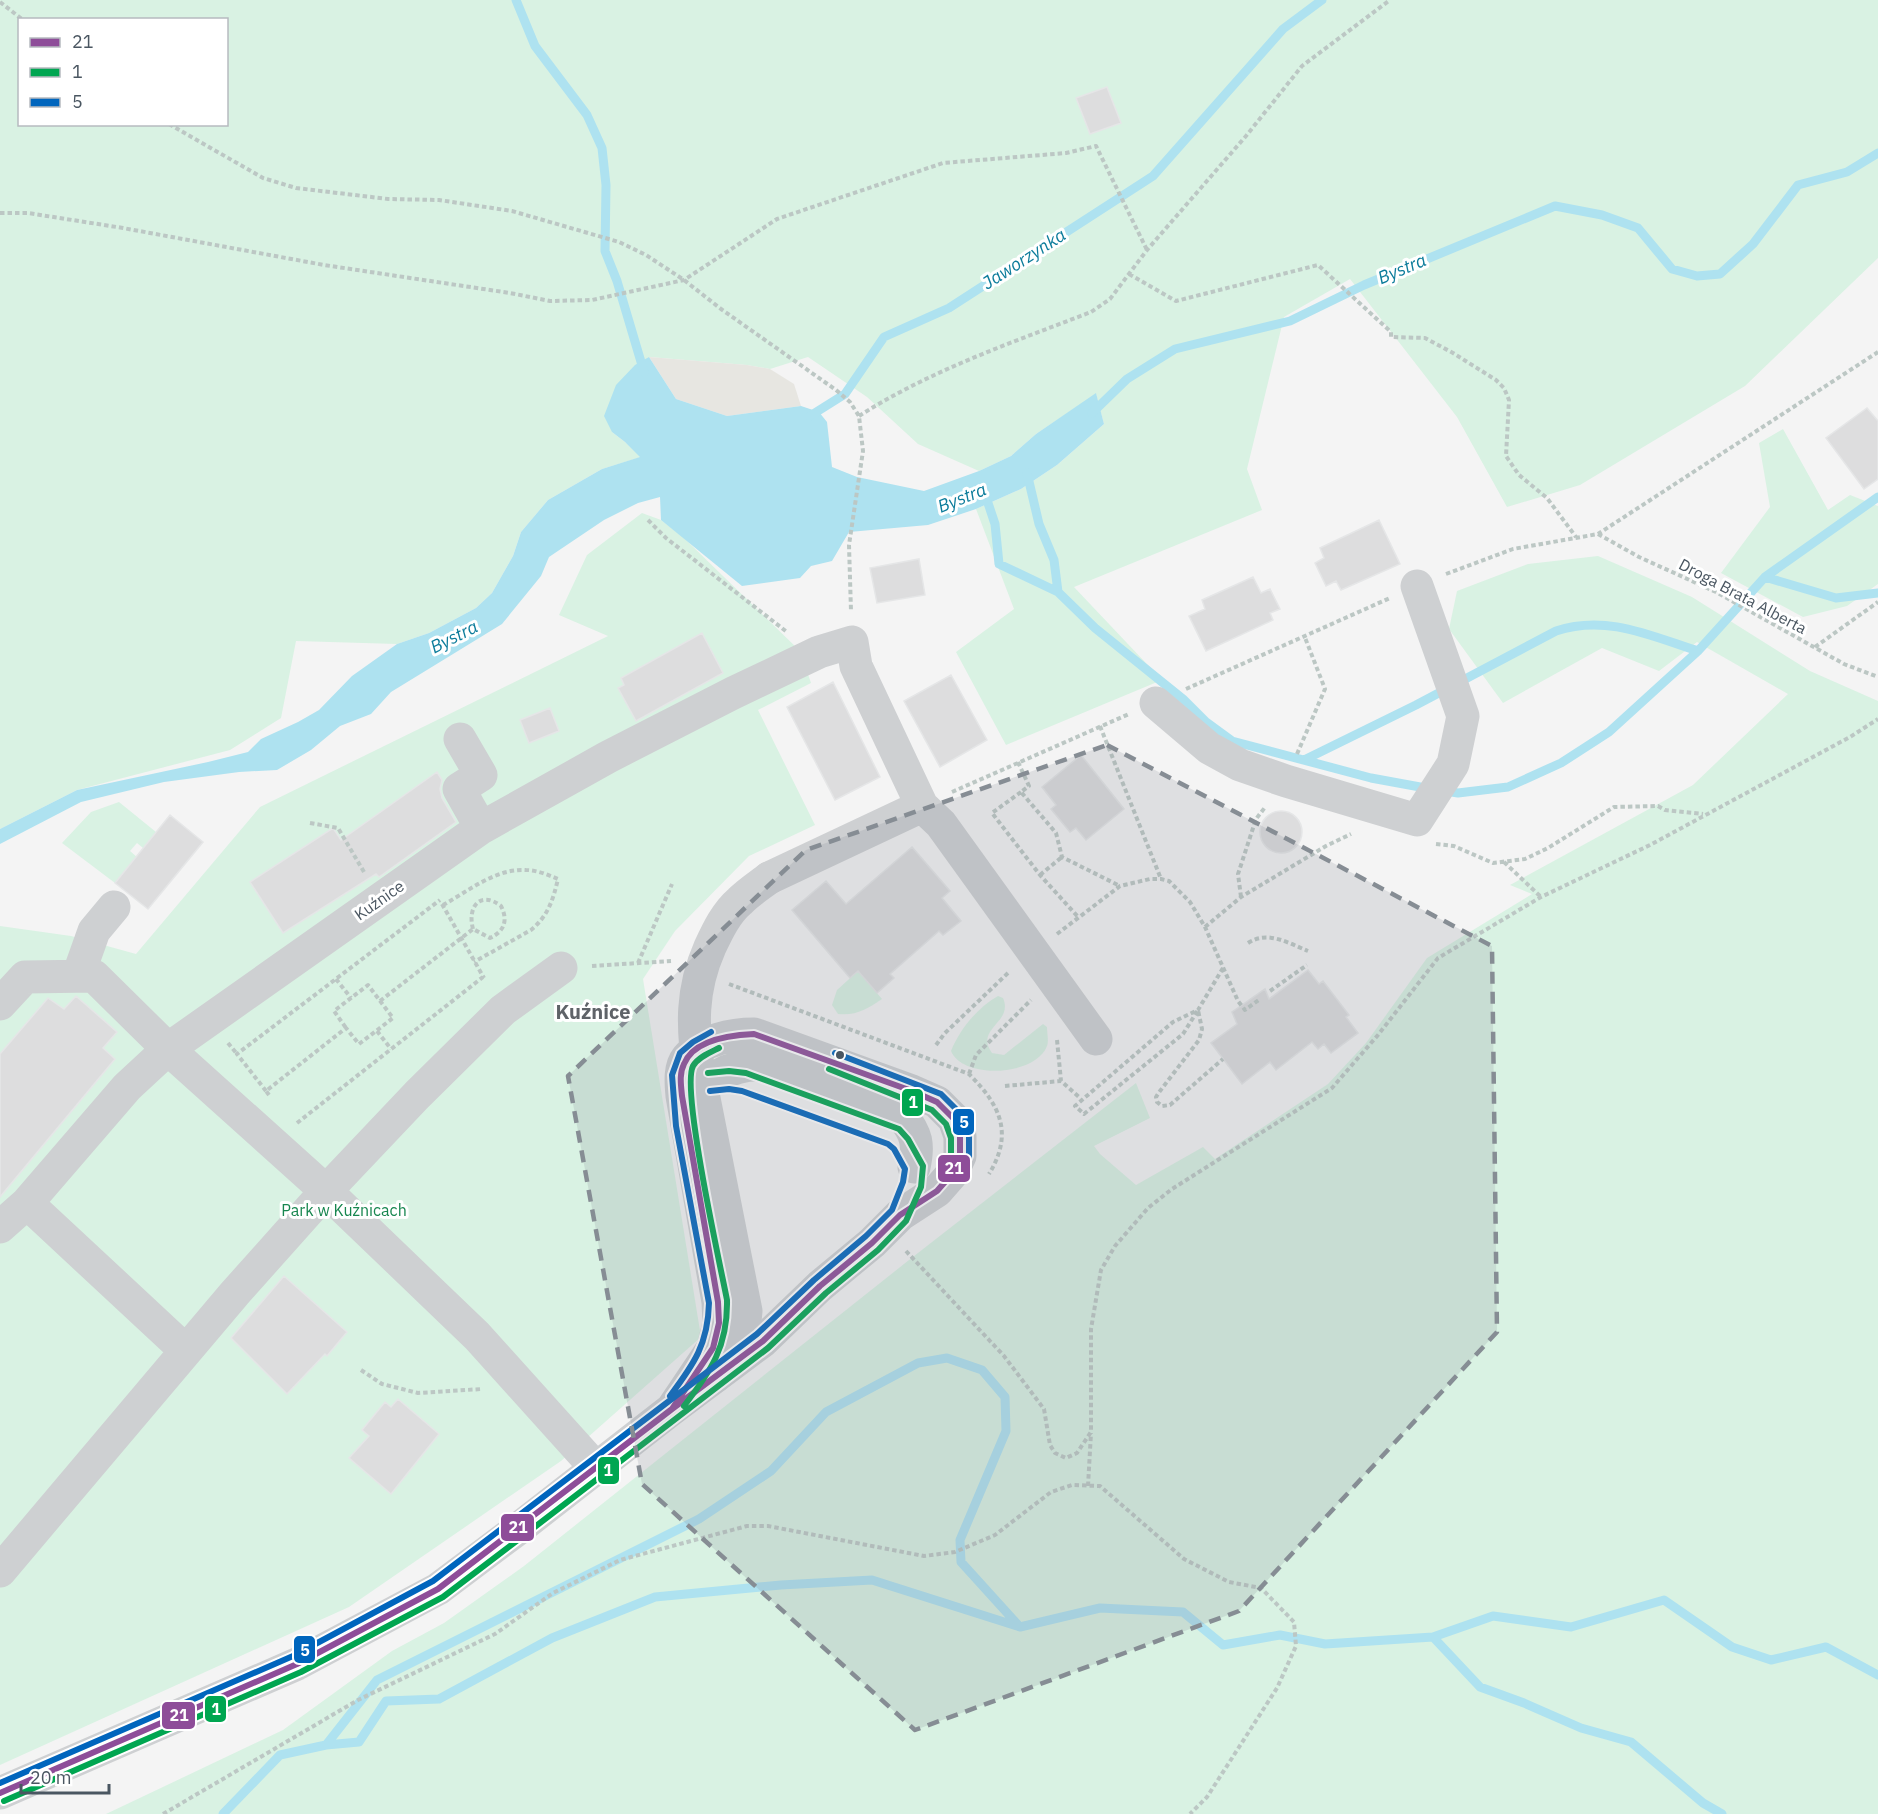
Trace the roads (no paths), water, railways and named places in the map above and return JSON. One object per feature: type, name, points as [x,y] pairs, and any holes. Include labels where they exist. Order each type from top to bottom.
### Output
[{"type":"street","points":[[1156,703],[1209,748],[1240,765],[1417,820],[1453,764],[1463,716],[1417,586]]},
{"type":"street","name":"Kuźnice","points":[[0,1227],[27,1203],[128,1087],[168,1049],[381,898],[481,828],[608,757],[733,693],[816,654],[852,642],[856,666],[922,806]]},
{"type":"street","points":[[460,739],[480,775],[459,789],[481,828]]},
{"type":"street","points":[[716,1376],[737,1350],[745,1330],[746,1311],[699,1073],[694,1041],[693,1010],[700,969],[719,927],[739,902],[769,878],[922,806],[941,824],[1096,1039]]},
{"type":"street","points":[[78,976],[94,931],[114,908]]},
{"type":"street","points":[[0,1571],[235,1293],[326,1191],[417,1095],[503,1010],[561,968]]},
{"type":"street","points":[[0,1004],[25,977],[94,976],[168,1049],[326,1191],[477,1336],[595,1467]]},
{"type":"street","points":[[0,1793],[297,1664],[438,1589],[672,1408],[763,1341],[820,1286],[872,1243],[900,1215],[938,1191],[951,1175],[960,1155],[960,1136],[954,1119],[937,1102],[912,1090],[754,1034],[733,1034],[698,1049],[686,1059],[681,1075],[684,1110],[718,1302],[719,1323],[713,1348],[672,1408]]},
{"type":"street","points":[[684,1110],[699,1089],[709,1082],[729,1080],[744,1082],[893,1136],[901,1144],[914,1167],[912,1184],[900,1215]]},
{"type":"street","points":[[27,1203],[186,1352]]},
{"type":"water","points":[[649,357],[676,399],[727,416],[801,406],[819,412],[827,422],[832,467],[857,477],[924,491],[979,471],[1011,456],[1036,434],[1096,393],[1104,424],[1057,465],[1021,489],[976,509],[928,525],[849,532],[832,561],[811,566],[800,578],[742,586],[661,520],[660,497],[638,503],[604,520],[549,557],[541,576],[502,624],[391,692],[371,714],[340,726],[311,750],[277,770],[239,772],[164,782],[81,802],[0,844],[0,829],[77,790],[248,752],[261,739],[319,710],[352,676],[397,644],[429,633],[476,608],[492,593],[513,556],[521,532],[548,500],[602,469],[640,457],[612,432],[604,416],[616,385],[635,365]]},
{"type":"waterway","points":[[516,0],[535,46],[587,115],[602,148],[606,185],[605,251],[617,281],[644,372]]},
{"type":"waterway","name":"Jaworzynka","points":[[810,416],[845,394],[884,337],[949,308],[1153,176],[1283,29],[1322,0]]},
{"type":"waterway","name":"Bystra","points":[[1092,413],[1127,379],[1175,349],[1290,321],[1364,285],[1555,206],[1602,215],[1638,228],[1672,269],[1697,276],[1720,274],[1753,244],[1798,185],[1847,172],[1878,153]]},
{"type":"waterway","points":[[1027,473],[1039,524],[1054,560],[1058,592]]},
{"type":"waterway","points":[[985,494],[995,524],[999,564],[1058,592],[1095,628],[1183,699],[1206,722],[1232,741],[1371,778],[1431,789]]},
{"type":"waterway","points":[[1445,791],[1458,793],[1508,787],[1561,763],[1609,732],[1698,651],[1765,577],[1878,497]]},
{"type":"waterway","points":[[1765,577],[1836,598],[1878,593]]},
{"type":"waterway","points":[[1304,760],[1416,705],[1556,631],[1575,626],[1611,626],[1646,634],[1698,651]]},
{"type":"waterway","points":[[326,1745],[377,1680],[699,1519],[771,1471],[826,1412],[918,1363],[947,1358],[982,1370],[1005,1397],[1006,1431],[960,1540],[961,1562],[1019,1626]]},
{"type":"waterway","points":[[223,1814],[280,1755],[326,1745],[359,1742],[386,1701],[439,1699],[552,1638],[655,1597],[781,1585],[872,1580],[1020,1627],[1100,1608],[1183,1612],[1223,1645],[1280,1635],[1325,1644],[1433,1637],[1493,1616],[1571,1627],[1664,1600],[1732,1647],[1771,1660],[1826,1647],[1878,1675]]},
{"type":"waterway","points":[[1433,1637],[1480,1687],[1581,1728],[1631,1742],[1703,1803],[1722,1814]]},
{"type":"district","name":"Kuźnice","points":[[593,1012]]},
{"type":"park label","name":"Park w Kuźnicach","points":[[344,1210]]}]
